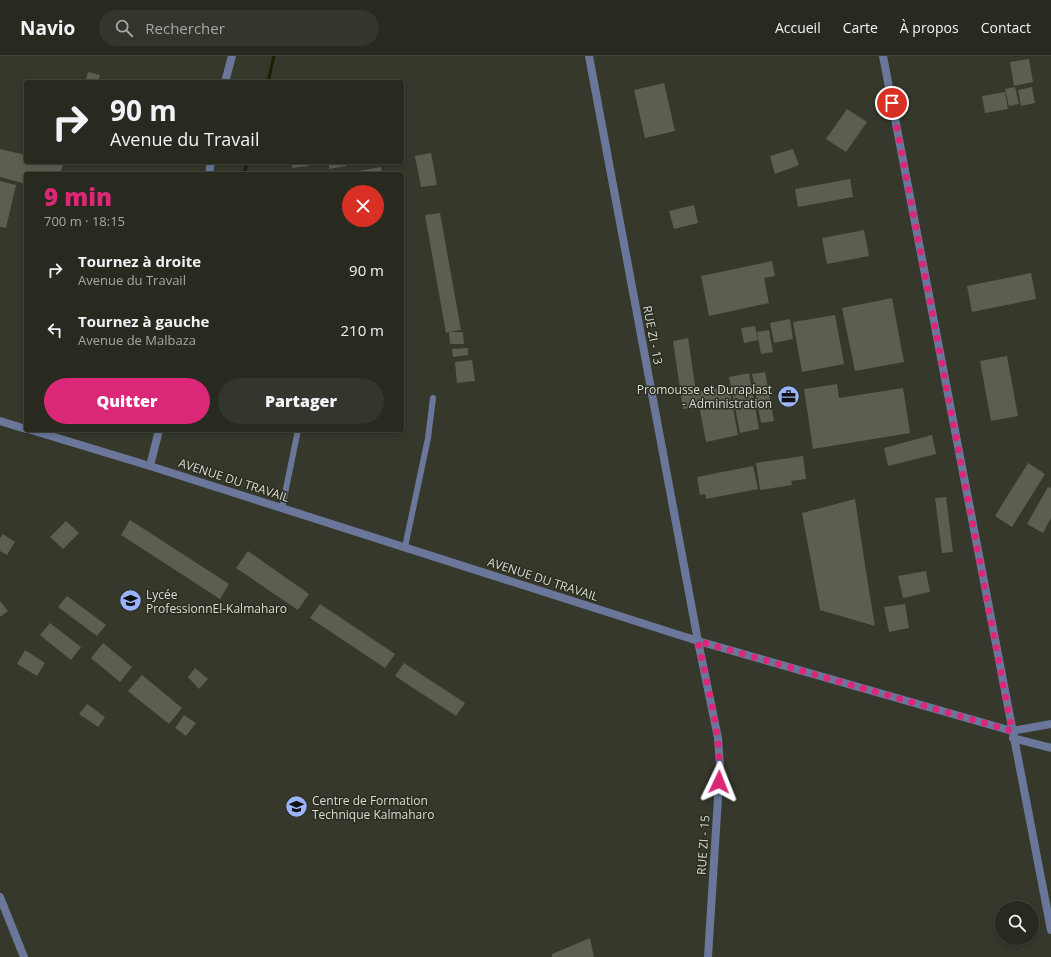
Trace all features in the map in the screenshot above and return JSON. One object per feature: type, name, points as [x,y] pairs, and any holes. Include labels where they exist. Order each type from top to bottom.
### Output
[{"type":"street","points":[[226,80],[232,56]]},
{"type":"street","name":"RUE ZI - 13","points":[[589,56],[698,641]]},
{"type":"street","points":[[883,56],[1012,735],[1035,842],[1051,930]]},
{"type":"street","points":[[0,421],[24,428]]},
{"type":"street","name":"AVENUE DU TRAVAIL","points":[[38,432],[150,466],[698,641],[1012,735],[1051,724]]},
{"type":"street","points":[[150,466],[158,432]]},
{"type":"street","name":"RUE ZI - 15","points":[[698,641],[718,738],[720,766],[708,957]]},
{"type":"street","points":[[1012,735],[1051,748]]},
{"type":"street","points":[[0,897],[24,957]]},
{"type":"lane","points":[[405,547],[428,438],[433,398]]},
{"type":"lane","points":[[282,508],[298,432]]},
{"type":"building","points":[[1029,59],[1033,82],[1014,86],[1010,62]]},
{"type":"building","points":[[88,72],[100,75],[99,80],[86,79]]},
{"type":"building","points":[[664,83],[675,131],[645,138],[634,90]]},
{"type":"building","points":[[1015,87],[1019,104],[1009,106],[1005,89]]},
{"type":"building","points":[[1032,87],[1035,103],[1021,106],[1018,90]]},
{"type":"building","points":[[1005,92],[1008,109],[985,113],[982,96]]},
{"type":"building","points":[[847,109],[867,122],[846,152],[826,139]]},
{"type":"building","points":[[0,149],[24,155],[24,164],[63,165],[61,172],[24,172],[24,183],[0,177]]},
{"type":"building","points":[[793,149],[799,165],[775,174],[770,156]]},
{"type":"building","points":[[431,153],[437,185],[421,187],[415,156]]},
{"type":"building","points":[[292,164],[309,164],[309,166],[292,168]]},
{"type":"building","points":[[329,164],[346,164],[346,166],[329,169]]},
{"type":"building","points":[[381,167],[382,172],[352,172]]},
{"type":"building","points":[[850,179],[853,197],[798,207],[795,189]]},
{"type":"building","points":[[0,181],[16,185],[6,228],[0,227]]},
{"type":"building","points":[[694,205],[698,223],[674,229],[669,211]]},
{"type":"building","points":[[440,213],[461,330],[446,333],[425,215]]},
{"type":"building","points":[[864,230],[869,256],[827,264],[822,238]]},
{"type":"building","points":[[772,261],[775,276],[764,278],[769,303],[709,316],[701,276]]},
{"type":"building","points":[[1031,273],[1036,299],[972,312],[967,286]]},
{"type":"building","points":[[892,298],[904,362],[855,371],[842,308]]},
{"type":"building","points":[[835,315],[844,364],[802,372],[793,322]]},
{"type":"building","points":[[790,319],[793,339],[774,343],[770,323]]},
{"type":"building","points":[[755,326],[758,340],[744,343],[741,328]]},
{"type":"building","points":[[769,330],[773,352],[761,354],[757,332]]},
{"type":"building","points":[[449,332],[463,332],[464,344],[450,344]]},
{"type":"building","points":[[688,338],[696,392],[729,386],[738,435],[706,442],[697,395],[698,407],[683,409],[673,341]]},
{"type":"building","points":[[468,348],[468,355],[453,357],[452,349]]},
{"type":"building","points":[[1007,356],[1018,416],[991,421],[980,361]]},
{"type":"building","points":[[472,360],[475,381],[457,383],[455,362]]},
{"type":"building","points":[[765,372],[774,421],[761,423],[752,374]]},
{"type":"building","points":[[749,373],[759,429],[740,433],[729,377]]},
{"type":"building","points":[[837,384],[839,398],[903,388],[910,433],[813,449],[804,389]]},
{"type":"building","points":[[932,435],[936,454],[888,466],[884,448]]},
{"type":"building","points":[[803,456],[806,479],[791,481],[792,485],[760,490],[756,463]]},
{"type":"building","points":[[1028,463],[1045,474],[1012,527],[995,516]]},
{"type":"building","points":[[753,466],[758,489],[706,499],[705,494],[700,495],[697,477]]},
{"type":"building","points":[[1048,487],[1051,488],[1051,518],[1043,533],[1027,524]]},
{"type":"building","points":[[946,497],[953,552],[942,553],[935,498]]},
{"type":"building","points":[[855,499],[875,626],[820,610],[802,513]]},
{"type":"building","points":[[130,520],[229,584],[220,599],[121,535]]},
{"type":"building","points":[[66,521],[79,533],[63,549],[50,537]]},
{"type":"building","points":[[3,534],[15,542],[7,555],[0,551],[0,538]]},
{"type":"building","points":[[248,551],[309,594],[298,610],[236,568]]},
{"type":"building","points":[[926,571],[930,592],[903,598],[898,576]]},
{"type":"building","points":[[67,596],[106,625],[97,636],[58,607]]},
{"type":"building","points":[[0,601],[8,611],[0,617]]},
{"type":"building","points":[[320,604],[395,654],[385,668],[310,618]]},
{"type":"building","points":[[905,604],[909,628],[889,632],[884,607]]},
{"type":"building","points":[[50,623],[81,647],[71,660],[40,635]]},
{"type":"building","points":[[103,643],[132,667],[120,682],[91,658]]},
{"type":"building","points":[[25,650],[45,663],[37,676],[17,664]]},
{"type":"building","points":[[404,663],[465,703],[456,716],[395,676]]},
{"type":"building","points":[[195,668],[208,679],[199,689],[188,677]]},
{"type":"building","points":[[142,675],[182,708],[169,724],[128,691]]},
{"type":"building","points":[[87,704],[105,717],[98,727],[79,714]]},
{"type":"building","points":[[184,715],[196,723],[186,736],[175,728]]},
{"type":"building","points":[[590,938],[594,957],[552,957],[552,954]]},
{"type":"waterway","points":[[268,80],[274,56]]},
{"type":"waterway","points":[[244,172],[246,164]]},
{"type":"place","name":"Promousse et Duraplast - Administration","points":[[788,396]]},
{"type":"place","name":"Lycée ProfessionnEl-Kalmaharo","points":[[131,601]]},
{"type":"place","name":"Centre de Formation Technique Kalmaharo","points":[[297,807]]},
{"type":"route","points":[[719,782],[720,766],[718,738],[698,641],[1012,731],[892,103]]}]
